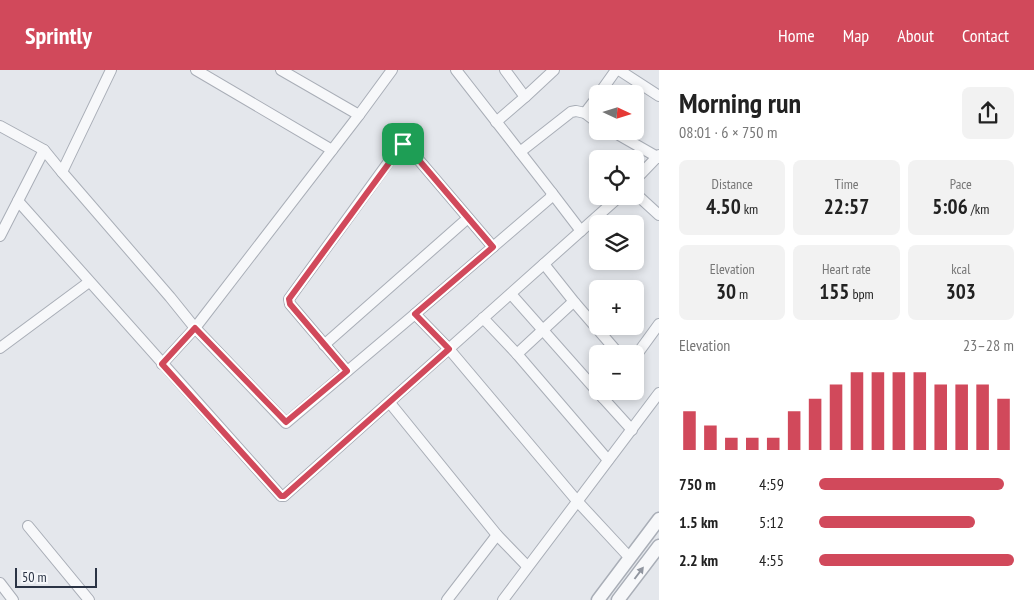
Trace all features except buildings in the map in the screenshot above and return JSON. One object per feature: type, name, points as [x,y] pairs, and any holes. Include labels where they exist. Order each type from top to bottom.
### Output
[{"type":"street","points":[[62,172],[111,70]]},
{"type":"street","points":[[196,70],[332,150]]},
{"type":"street","points":[[281,70],[359,116]]},
{"type":"street","points":[[162,364],[195,328],[359,116],[392,70]]},
{"type":"street","points":[[456,70],[581,231]]},
{"type":"street","points":[[505,70],[525,97]]},
{"type":"street","points":[[496,122],[554,70]]},
{"type":"street","points":[[606,85],[617,70],[659,96]]},
{"type":"street","points":[[585,113],[589,107]]},
{"type":"street","points":[[520,152],[571,112],[585,113],[589,116]]},
{"type":"street","points":[[0,126],[44,150],[170,296],[195,328],[286,422],[415,314],[550,198],[552,194]]},
{"type":"street","points":[[629,140],[659,156],[644,171]]},
{"type":"street","points":[[347,371],[290,304],[290,297],[401,145],[406,145],[493,247]]},
{"type":"street","points":[[0,236],[44,150]]},
{"type":"street","points":[[18,201],[281,496],[284,496],[390,403],[610,205]]},
{"type":"street","points":[[644,201],[659,215]]},
{"type":"street","points":[[324,345],[468,218]]},
{"type":"street","points":[[544,264],[611,345]]},
{"type":"street","points":[[0,348],[89,282]]},
{"type":"street","points":[[511,294],[589,378]]},
{"type":"street","points":[[516,354],[572,303],[575,303]]},
{"type":"street","points":[[415,314],[449,349],[578,502],[630,558]]},
{"type":"street","points":[[483,318],[608,460]]},
{"type":"street","points":[[644,345],[659,324]]},
{"type":"street","points":[[503,600],[659,393]]},
{"type":"street","points":[[609,400],[632,430]]},
{"type":"street","points":[[390,403],[497,535],[527,566]]},
{"type":"street","points":[[598,600],[659,519]]},
{"type":"street","points":[[28,526],[89,600]]},
{"type":"street","points":[[447,600],[497,535]]},
{"type":"street","points":[[618,600],[659,546]]},
{"type":"street","points":[[0,583],[13,600]]},
{"type":"route","points":[[403,144],[406,145],[493,247],[415,314],[449,349],[284,496],[280,496],[162,364],[195,328],[286,422],[347,371],[290,304],[289,299],[403,144]]}]
